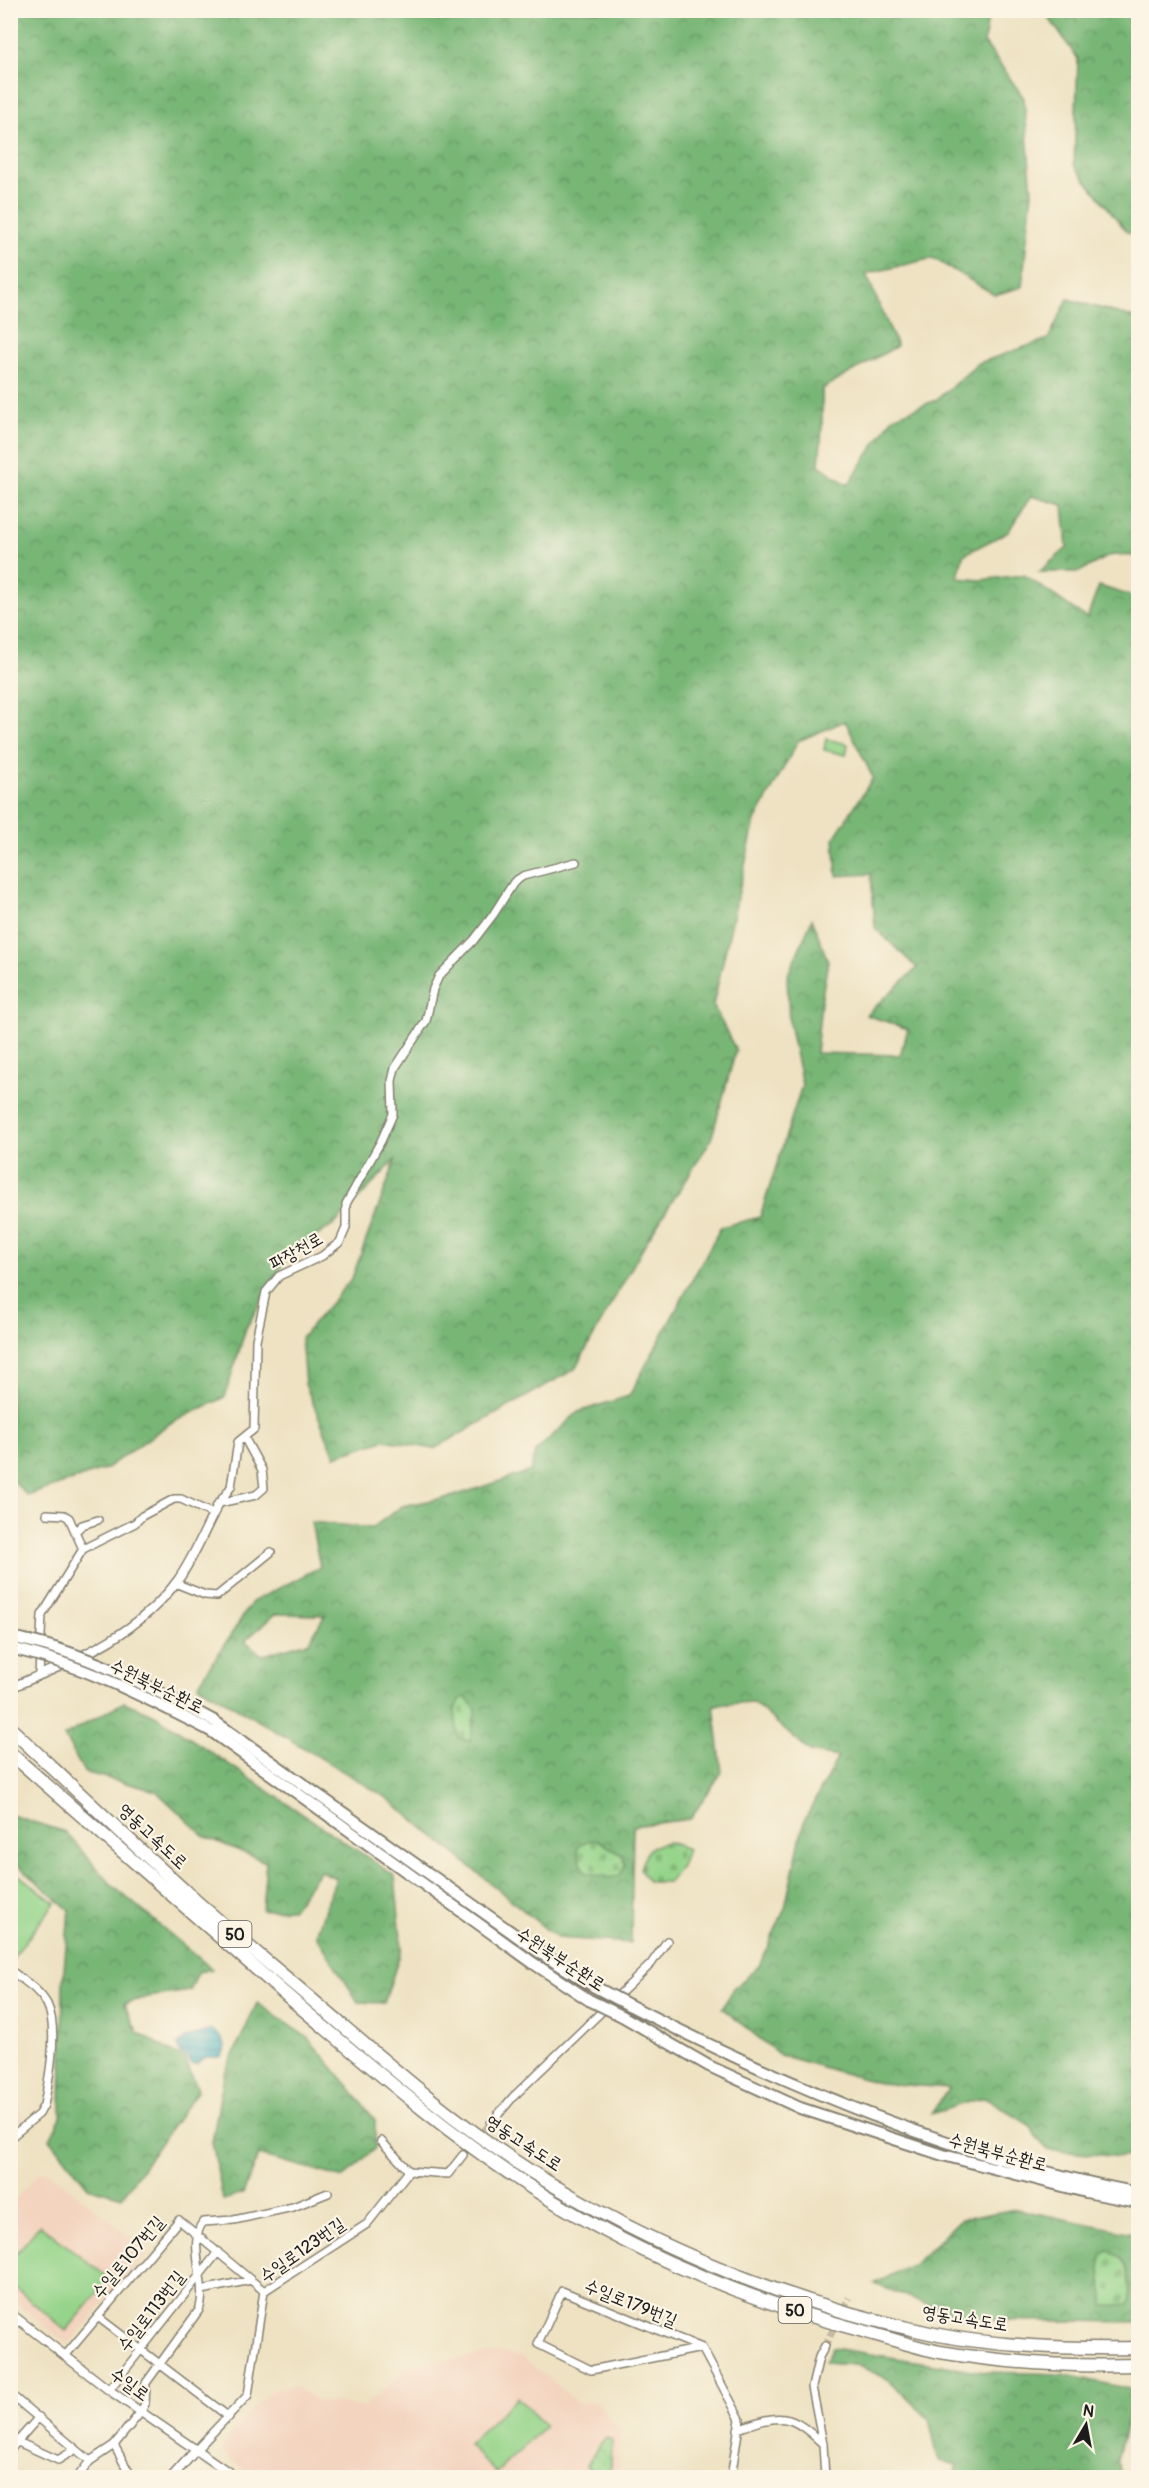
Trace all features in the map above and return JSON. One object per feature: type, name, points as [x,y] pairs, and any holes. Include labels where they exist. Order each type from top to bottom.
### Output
[{"type":"highway","name":"수원북부순환로","points":[[10,1637],[28,1640],[92,1662],[156,1690],[213,1726],[542,1954],[595,1987],[717,2050],[806,2090],[946,2143],[1032,2169],[1138,2193]]},
{"type":"highway","name":"수원북부순환로","points":[[10,1648],[89,1672],[213,1726],[533,1963],[590,2000],[709,2066],[800,2108],[943,2155],[1086,2192],[1138,2202]]},
{"type":"highway","name":"영동고속도로","points":[[10,1728],[197,1902],[454,2119],[528,2170],[620,2222],[725,2271],[835,2308],[941,2335],[1037,2346],[1091,2349],[1138,2348]]},
{"type":"highway","name":"영동고속도로","points":[[10,1753],[189,1911],[446,2129],[525,2184],[609,2233],[722,2286],[827,2321],[937,2351],[1027,2363],[1138,2365]]},
{"type":"street","name":"파장천로","points":[[244,1437],[254,1429],[256,1340],[266,1292],[279,1276],[322,1256],[340,1242],[346,1228],[346,1204],[381,1141],[393,1114],[392,1081],[395,1068],[426,1021],[433,989],[440,976],[474,940],[514,882],[523,876],[576,862]]},
{"type":"street","points":[[10,1688],[88,1653],[131,1628],[149,1614],[175,1583],[219,1503],[231,1487],[238,1442],[244,1437],[262,1470],[264,1488],[256,1495],[219,1503]]},
{"type":"street","points":[[39,1675],[42,1615],[83,1549],[135,1523],[142,1516],[174,1499],[181,1499],[213,1514]]},
{"type":"street","points":[[47,1514],[67,1516],[83,1549]]},
{"type":"street","points":[[75,1532],[82,1526],[98,1520]]},
{"type":"street","points":[[175,1583],[205,1595],[217,1596],[271,1552]]},
{"type":"street","points":[[491,2123],[513,2097],[651,1964],[668,1941]]},
{"type":"street","points":[[10,2138],[39,2114],[44,2106],[52,2030],[51,2016],[38,1991],[14,1972]]},
{"type":"street","points":[[381,2141],[409,2172],[448,2174],[463,2155]]},
{"type":"street","name":"수일로123번길","points":[[196,2450],[248,2395],[264,2291],[367,2224],[409,2172]]},
{"type":"street","points":[[77,2478],[90,2461],[114,2445],[140,2413],[146,2404],[146,2383],[199,2310],[202,2303],[202,2290],[199,2275],[198,2235],[203,2222],[234,2220],[293,2207],[328,2193]]},
{"type":"street","name":"수일로107번길","points":[[65,2356],[180,2220],[264,2291]]},
{"type":"street","name":"수일로113번길","points":[[109,2390],[218,2252]]},
{"type":"street","points":[[202,2290],[251,2280]]},
{"type":"street","name":"수일로179번길","points":[[562,2291],[702,2348],[591,2370],[538,2344],[562,2291]]},
{"type":"street","name":"수일로","points":[[10,2313],[140,2413],[235,2477]]},
{"type":"street","name":"수일로107번길","points":[[98,2317],[229,2417]]},
{"type":"street","points":[[10,2330],[19,2320]]},
{"type":"street","points":[[825,2346],[819,2357],[812,2388],[823,2444],[825,2478]]},
{"type":"street","points":[[702,2348],[740,2419],[731,2478]]},
{"type":"street","points":[[10,2394],[90,2461]]},
{"type":"street","points":[[10,2450],[39,2417]]},
{"type":"street","points":[[738,2429],[756,2423],[790,2418],[803,2425],[823,2444]]},
{"type":"street","points":[[10,2436],[58,2460],[76,2449]]},
{"type":"street","points":[[114,2445],[132,2478]]},
{"type":"street","points":[[171,2478],[196,2450]]},
{"type":"shaded area","points":[[11,2102],[18,2105],[24,2120],[11,2132]]},
{"type":"shaded area","points":[[39,2172],[49,2172],[148,2251],[68,2345],[11,2299],[11,2204]]},
{"type":"shaded area","points":[[502,2352],[521,2356],[579,2404],[596,2401],[619,2429],[619,2477],[252,2477],[223,2452],[222,2445],[253,2408],[272,2390],[293,2385],[317,2401],[363,2407],[412,2365]]},
{"type":"green space","points":[[11,11],[989,11],[984,42],[1024,98],[1032,192],[1022,287],[995,295],[933,258],[866,274],[897,346],[822,389],[819,465],[848,485],[893,417],[936,400],[979,363],[1048,339],[1068,299],[1138,319],[1138,556],[1111,555],[1079,572],[1039,572],[1067,548],[1063,505],[1031,496],[1008,532],[963,555],[958,578],[980,580],[1024,575],[1087,618],[1099,586],[1138,598],[1138,2155],[1121,2157],[1048,2150],[1035,2136],[1031,2126],[985,2097],[931,2114],[949,2088],[878,2083],[780,2055],[722,2008],[733,1989],[759,1966],[785,1908],[804,1821],[838,1757],[810,1752],[753,1702],[714,1705],[722,1772],[690,1819],[633,1826],[631,1943],[557,1938],[386,1797],[198,1685],[252,1602],[320,1567],[311,1522],[372,1528],[402,1506],[454,1496],[531,1471],[535,1452],[578,1412],[629,1396],[721,1227],[760,1217],[802,1085],[789,1023],[787,977],[812,919],[828,961],[816,1053],[900,1055],[908,1029],[866,1015],[917,968],[875,928],[871,874],[837,876],[834,838],[873,778],[845,721],[798,741],[755,821],[713,1005],[736,1050],[711,1140],[645,1244],[575,1369],[434,1449],[384,1440],[335,1456],[305,1384],[301,1338],[352,1278],[396,1159],[335,1224],[289,1254],[246,1328],[225,1397],[169,1424],[105,1469],[27,1496],[11,1478]],"holes":[[[275,1614],[325,1615],[309,1642],[262,1655],[245,1641]]]},
{"type":"green space","points":[[1044,11],[1138,11],[1138,235],[1127,232],[1074,165],[1078,59]]},
{"type":"green space","points":[[826,739],[848,744],[846,755],[824,750]]},
{"type":"green space","points":[[465,1697],[476,1709],[470,1741],[458,1738],[455,1710],[459,1700]]},
{"type":"green space","points":[[124,1702],[157,1716],[395,1876],[402,1948],[384,2003],[358,2002],[316,1935],[336,1878],[320,1871],[292,1909],[262,1910],[266,1862],[204,1836],[156,1791],[84,1772],[64,1736]]},
{"type":"green space","points":[[11,1815],[65,1832],[113,1886],[212,1969],[198,1972],[190,1991],[148,1997],[124,2004],[138,2033],[185,2059],[198,2090],[122,2197],[88,2187],[50,2139],[61,2117],[63,1982],[69,1910],[11,1859]]},
{"type":"green space","points":[[598,1840],[622,1855],[625,1865],[620,1875],[611,1878],[585,1872],[578,1854],[578,1847],[588,1841]]},
{"type":"green space","points":[[669,1842],[687,1849],[681,1866],[669,1882],[648,1882],[640,1869],[646,1852],[656,1845]]},
{"type":"green space","points":[[11,1869],[55,1903],[10,1960]]},
{"type":"green space","points":[[257,2003],[308,2038],[351,2089],[375,2120],[375,2148],[344,2178],[259,2155],[243,2194],[223,2200],[212,2142],[224,2075]]},
{"type":"green space","points":[[1016,2209],[1138,2234],[1138,2322],[970,2320],[874,2284],[914,2264],[961,2219]]},
{"type":"green space","points":[[40,2225],[110,2279],[66,2331],[11,2284],[11,2260]]},
{"type":"green space","points":[[1108,2251],[1121,2258],[1125,2265],[1129,2280],[1130,2304],[1104,2306],[1100,2268],[1103,2254]]},
{"type":"green space","points":[[832,2348],[985,2372],[1063,2374],[1134,2390],[1117,2460],[1122,2477],[954,2477],[958,2465],[939,2461],[929,2419],[886,2378],[856,2365],[824,2363]]},
{"type":"green space","points":[[517,2397],[545,2426],[496,2473],[468,2444]]},
{"type":"green space","points":[[607,2438],[612,2441],[611,2466],[604,2477],[586,2467],[600,2444]]},
{"type":"water","points":[[212,2030],[224,2042],[223,2053],[220,2057],[206,2057],[197,2064],[191,2064],[188,2058],[180,2053],[178,2045],[185,2038]]},
{"type":"tunnel","points":[[463,2155],[491,2123]]},
{"type":"tunnel","points":[[825,2346],[849,2298]]}]
